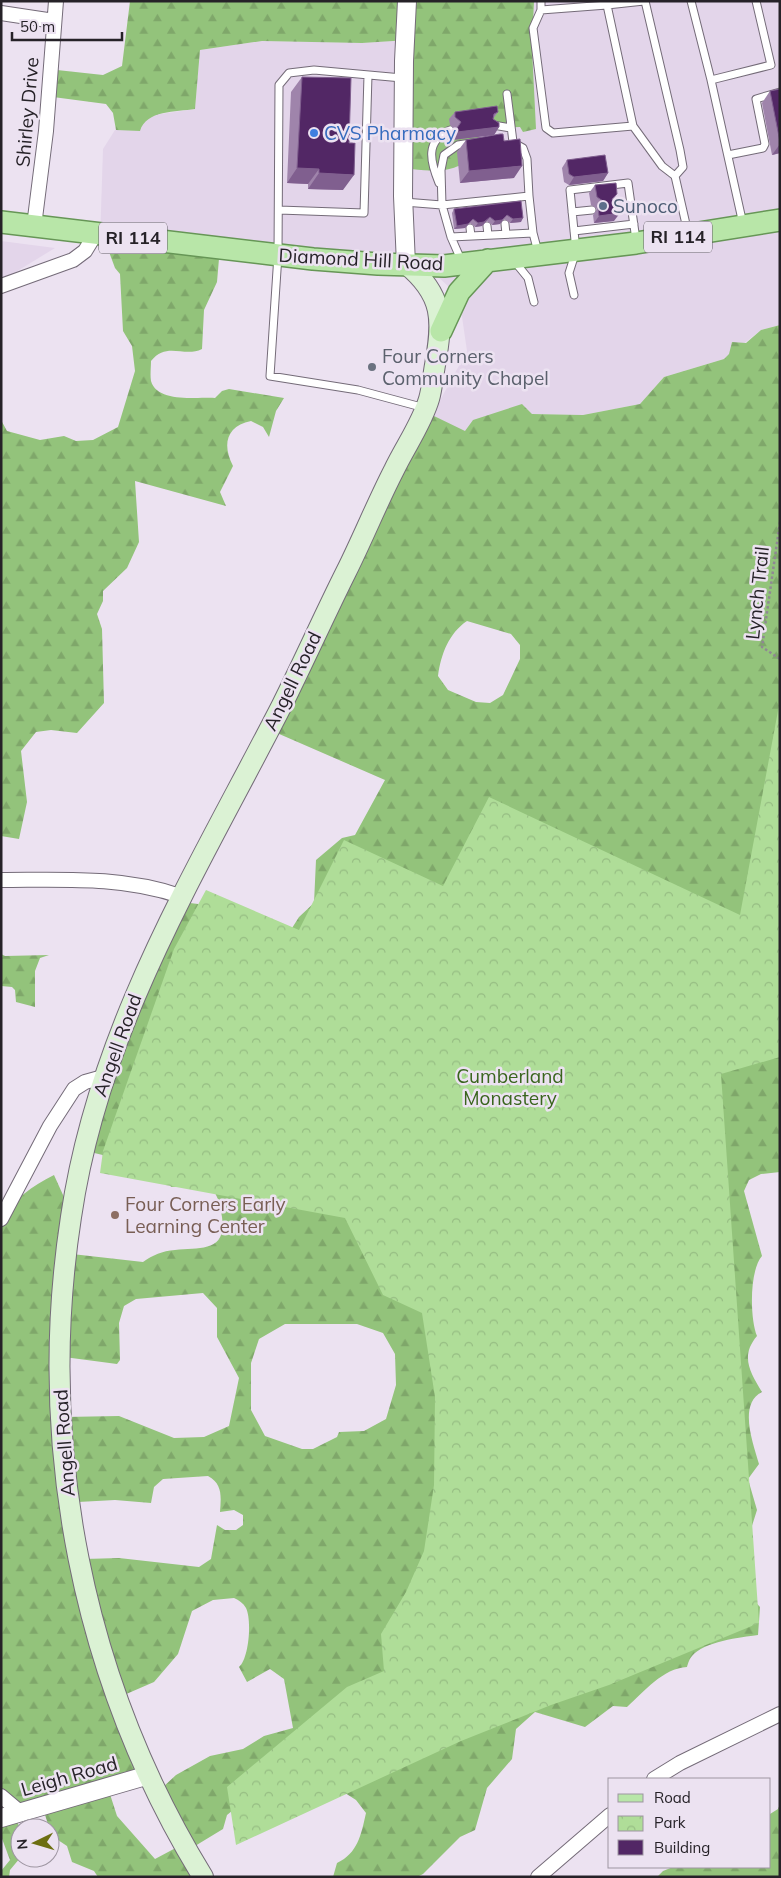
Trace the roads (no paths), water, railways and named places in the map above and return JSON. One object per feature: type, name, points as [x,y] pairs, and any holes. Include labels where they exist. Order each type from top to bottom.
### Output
[{"type":"main road","name":"Diamond Hill Road","points":[[1,222],[278,255],[369,264],[444,266],[539,255],[575,241],[635,233],[689,236],[780,220]]},
{"type":"main road","points":[[441,331],[459,292],[488,260]]},
{"type":"main road","name":"Angell Road","points":[[203,1877],[165,1810],[119,1704],[89,1607],[71,1522],[61,1436],[59,1354],[62,1286],[76,1188],[87,1134],[103,1077],[140,983],[180,896],[283,703],[428,402],[441,331],[434,296],[419,274],[406,264]]},
{"type":"street","name":"Shirley Drive","points":[[34,226],[46,131],[56,1]]},
{"type":"street","points":[[406,264],[403,202],[407,1]]},
{"type":"street","points":[[1,13],[54,21]]},
{"type":"street","points":[[1,286],[73,260],[85,251],[96,233]]},
{"type":"street","points":[[1,880],[105,880],[140,885],[180,896]]},
{"type":"street","points":[[1,1219],[50,1126],[74,1089],[85,1082],[103,1077]]},
{"type":"street","points":[[656,1778],[680,1763],[780,1714]]},
{"type":"street","name":"Leigh Road","points":[[1,1818],[149,1775]]},
{"type":"street","points":[[1,1796],[20,1812]]},
{"type":"street","points":[[538,1877],[608,1817]]},
{"type":"lane","points":[[541,1],[541,10],[533,28],[546,128],[553,133],[633,126]]},
{"type":"lane","points":[[541,10],[645,1],[683,167],[675,176]]},
{"type":"lane","points":[[691,1],[711,80],[743,227]]},
{"type":"lane","points":[[711,80],[770,65],[756,1]]},
{"type":"lane","points":[[606,3],[633,126],[662,166],[675,176],[689,236]]},
{"type":"lane","points":[[404,78],[314,70],[289,73],[279,85],[278,255],[270,376],[358,390],[425,408]]},
{"type":"lane","points":[[279,210],[364,213],[368,75]]},
{"type":"lane","points":[[728,155],[762,148],[765,144],[756,99],[780,92]]},
{"type":"lane","points":[[507,94],[513,142]]},
{"type":"lane","points":[[493,126],[511,128]]},
{"type":"lane","points":[[442,189],[433,168],[432,148],[438,135],[450,130]]},
{"type":"lane","points":[[504,141],[513,142],[523,148],[527,159],[533,233],[539,255]]},
{"type":"lane","points":[[463,264],[451,237],[442,205],[441,170],[444,155],[458,145],[476,143]]},
{"type":"lane","points":[[574,295],[569,273],[575,241],[570,190],[628,183],[635,233]]},
{"type":"lane","points":[[403,202],[442,205],[529,196]]},
{"type":"lane","points":[[502,199],[503,207]]},
{"type":"lane","points":[[484,201],[485,209]]},
{"type":"lane","points":[[468,202],[468,211]]},
{"type":"lane","points":[[612,207],[631,204]]},
{"type":"lane","points":[[572,212],[592,210]]},
{"type":"lane","points":[[505,224],[506,234]]},
{"type":"lane","points":[[487,226],[488,235]]},
{"type":"lane","points":[[470,228],[470,236]]},
{"type":"lane","points":[[451,237],[533,233]]},
{"type":"lane","points":[[511,258],[528,278],[534,302]]},
{"type":"place","name":"CVS Pharmacy","points":[[314,133]]},
{"type":"place","name":"Sunoco","points":[[603,206]]},
{"type":"place","name":"Four Corners Community Chapel","points":[[372,367]]},
{"type":"place","name":"Four Corners Early Learning Center","points":[[115,1215]]},
{"type":"park label","name":"Cumberland Monastery","points":[[510,1087]]}]
